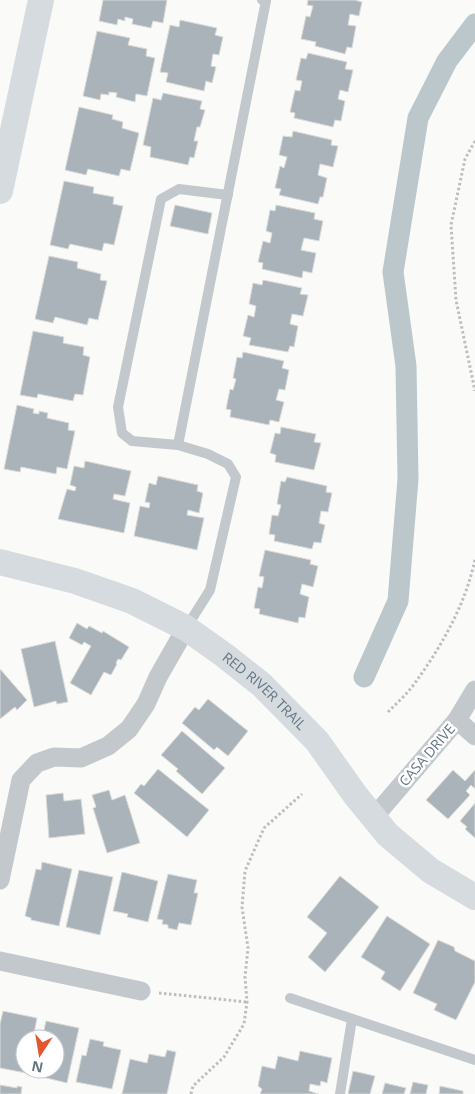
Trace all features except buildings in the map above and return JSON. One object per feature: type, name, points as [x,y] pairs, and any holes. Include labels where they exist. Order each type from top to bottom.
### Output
[{"type":"street","points":[[0,191],[41,0]]},
{"type":"street","name":"RED RIVER TRAIL","points":[[0,562],[75,580],[132,601],[186,628],[262,684],[317,741],[356,796],[388,835],[431,870],[475,897]]},
{"type":"street","points":[[0,880],[21,780],[37,763],[54,757],[81,758],[108,746],[129,729],[146,704],[158,677],[186,628]]},
{"type":"street","name":"CASA DRIVE","points":[[374,817],[457,720],[475,690]]},
{"type":"street","points":[[457,720],[475,736]]},
{"type":"street","points":[[0,961],[141,991]]},
{"type":"lane","points":[[178,445],[266,1],[262,0]]},
{"type":"lane","points":[[186,628],[210,590],[236,477],[228,464],[208,454],[178,445],[132,441],[122,433],[118,407],[161,199],[179,189],[228,195]]},
{"type":"lane","points":[[290,998],[475,1060]]},
{"type":"lane","points":[[340,1094],[352,1020]]},
{"type":"path","points":[[475,141],[465,159],[451,225],[456,300],[475,392]]},
{"type":"path","points":[[388,712],[414,685],[447,633],[472,575],[475,559]]},
{"type":"path","points":[[191,1094],[193,1086],[224,1057],[244,1024],[247,1002],[245,977],[248,948],[242,907],[245,871],[264,828],[302,794]]},
{"type":"path","points":[[141,991],[247,1002]]},
{"type":"waterway","points":[[364,677],[398,601],[408,479],[406,366],[393,272],[418,118],[447,61],[475,24]]}]
